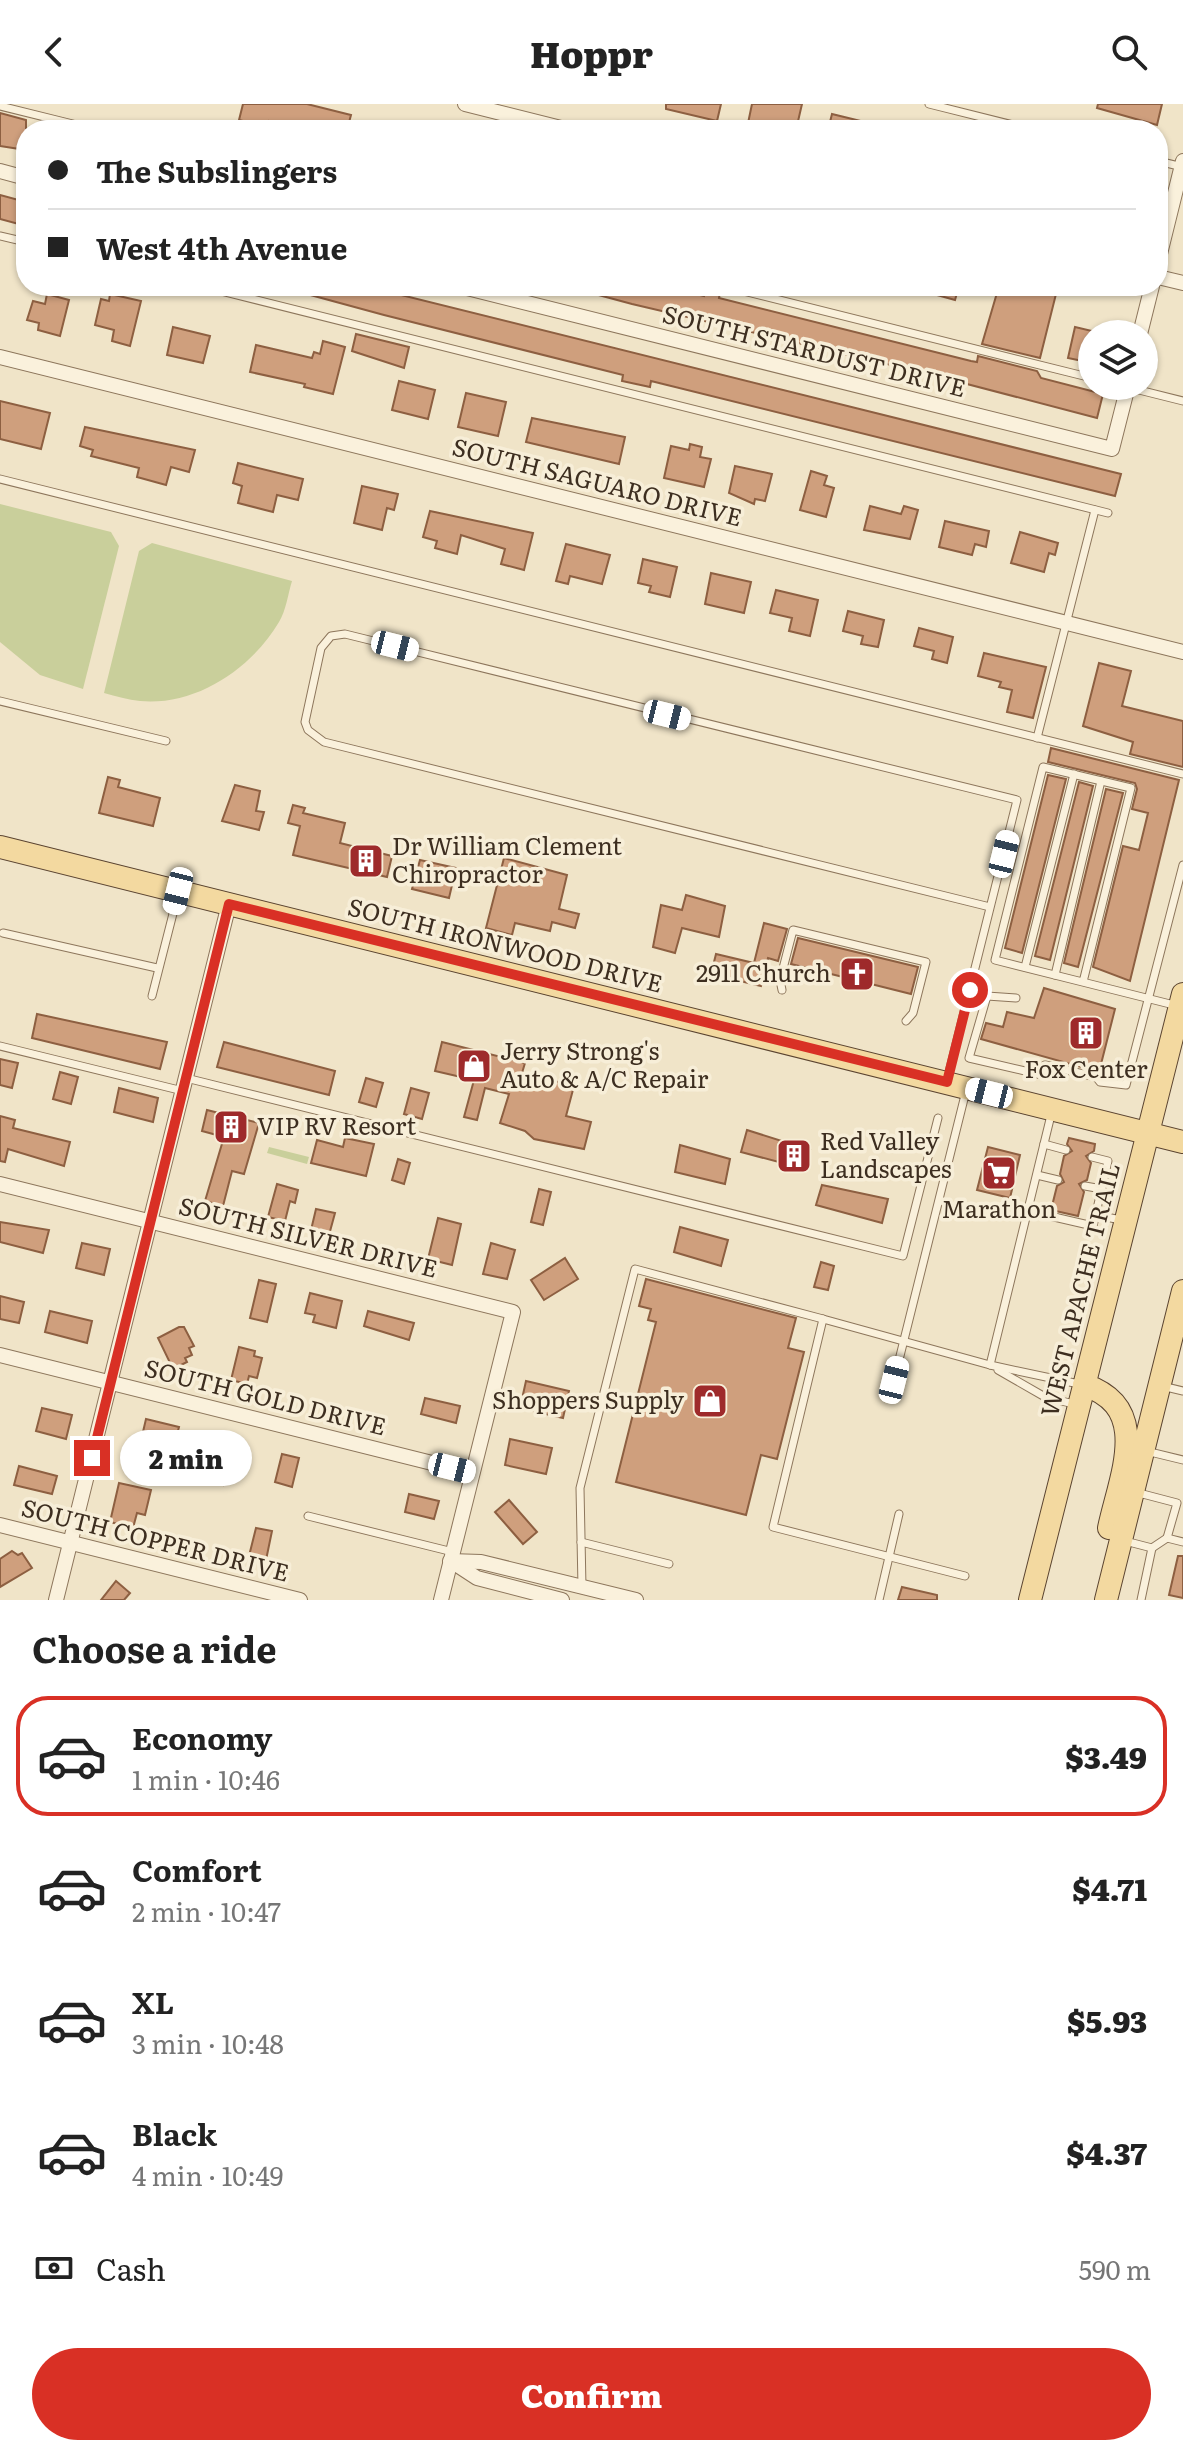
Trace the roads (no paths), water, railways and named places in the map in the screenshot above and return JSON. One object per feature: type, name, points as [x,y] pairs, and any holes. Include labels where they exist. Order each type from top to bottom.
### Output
[{"type":"main road","name":"SOUTH IRONWOOD DRIVE","points":[[0,847],[1183,1142]]},
{"type":"main road","name":"WEST APACHE TRAIL","points":[[1030,1600],[1181,1000]]},
{"type":"main road","points":[[1104,1600],[1183,1291]]},
{"type":"main road","points":[[1082,1395],[1111,1396],[1123,1414],[1128,1432],[1100,1569],[1104,1600]]},
{"type":"street","points":[[465,104],[529,120]]},
{"type":"street","points":[[1168,223],[1183,165]]},
{"type":"street","name":"SOUTH STARDUST DRIVE","points":[[499,296],[1112,449],[1123,400]]},
{"type":"street","points":[[1144,320],[1150,296]]},
{"type":"street","name":"SOUTH SAGUARO DRIVE","points":[[0,357],[1183,652]]},
{"type":"street","points":[[56,1600],[229,904]]},
{"type":"street","name":"SOUTH SILVER DRIVE","points":[[0,1184],[513,1312],[472,1473]]},
{"type":"street","name":"SOUTH GOLD DRIVE","points":[[0,1355],[472,1473]]},
{"type":"street","points":[[441,1600],[472,1473]]},
{"type":"street","name":"SOUTH COPPER DRIVE","points":[[0,1525],[300,1600]]},
{"type":"street","points":[[452,1556],[581,1593],[636,1600]]},
{"type":"street","points":[[452,1556],[477,1578],[562,1600]]},
{"type":"lane","points":[[929,104],[993,120]]},
{"type":"lane","points":[[0,106],[57,120]]},
{"type":"lane","points":[[241,296],[1108,513]]},
{"type":"lane","points":[[763,296],[1078,375]]},
{"type":"lane","points":[[1158,394],[1183,401]]},
{"type":"lane","points":[[0,479],[1183,774]]},
{"type":"lane","points":[[1037,738],[1095,510]]},
{"type":"lane","points":[[894,1380],[957,1085],[990,907],[1017,800],[345,634],[331,636],[321,648],[305,722],[315,737],[324,742],[990,907]]},
{"type":"lane","points":[[0,701],[166,741]]},
{"type":"lane","points":[[1083,982],[1131,788],[1043,767],[995,960],[1025,967],[1055,975],[1083,982],[1148,998],[1181,1000]]},
{"type":"lane","points":[[1025,967],[1074,774]]},
{"type":"lane","points":[[1055,975],[1101,781]]},
{"type":"lane","points":[[1016,998],[987,996],[969,1058],[1042,1075],[1045,1065],[1126,1085],[1183,865]]},
{"type":"lane","points":[[152,996],[178,891]]},
{"type":"lane","points":[[782,990],[780,980],[793,930],[926,962],[913,1013],[906,1021]]},
{"type":"lane","points":[[3,933],[157,968]]},
{"type":"lane","points":[[0,1046],[184,1084],[903,1256],[938,1118]]},
{"type":"lane","points":[[990,1365],[1053,1108]]},
{"type":"lane","points":[[1044,1144],[1066,1150]]},
{"type":"lane","points":[[1028,1211],[1093,1226],[1108,1161],[1092,1157]]},
{"type":"lane","points":[[1037,1175],[1058,1180]]},
{"type":"lane","points":[[1085,1186],[1102,1189]]},
{"type":"lane","points":[[1096,1215],[1126,1221]]},
{"type":"lane","points":[[581,1593],[580,1488],[635,1269],[990,1365],[1082,1395]]},
{"type":"lane","points":[[823,1319],[773,1527],[965,1576]]},
{"type":"lane","points":[[990,1365],[1045,1397],[1082,1395]]},
{"type":"lane","points":[[1159,1385],[1183,1391]]},
{"type":"lane","points":[[1143,1450],[1183,1460]]},
{"type":"lane","points":[[1133,1491],[1177,1503],[1167,1538],[1152,1548],[1141,1600]]},
{"type":"lane","points":[[879,1600],[899,1514]]},
{"type":"lane","points":[[308,1516],[452,1556]]},
{"type":"lane","points":[[1167,1538],[1183,1542]]},
{"type":"lane","points":[[1121,1540],[1152,1548]]},
{"type":"lane","points":[[581,1542],[669,1564]]},
{"type":"place","name":"Dr William Clement Chiropractor","points":[[366,861]]},
{"type":"place","name":"2911 Church","points":[[857,974]]},
{"type":"place","name":"Fox Center","points":[[1086,1033]]},
{"type":"place","name":"Jerry Strong's Auto & A/C Repair","points":[[474,1066]]},
{"type":"place","name":"VIP RV Resort","points":[[231,1127]]},
{"type":"place","name":"Red Valley Landscapes","points":[[794,1156]]},
{"type":"place","name":"Marathon","points":[[999,1173]]},
{"type":"place","name":"Shoppers Supply","points":[[710,1401]]}]
